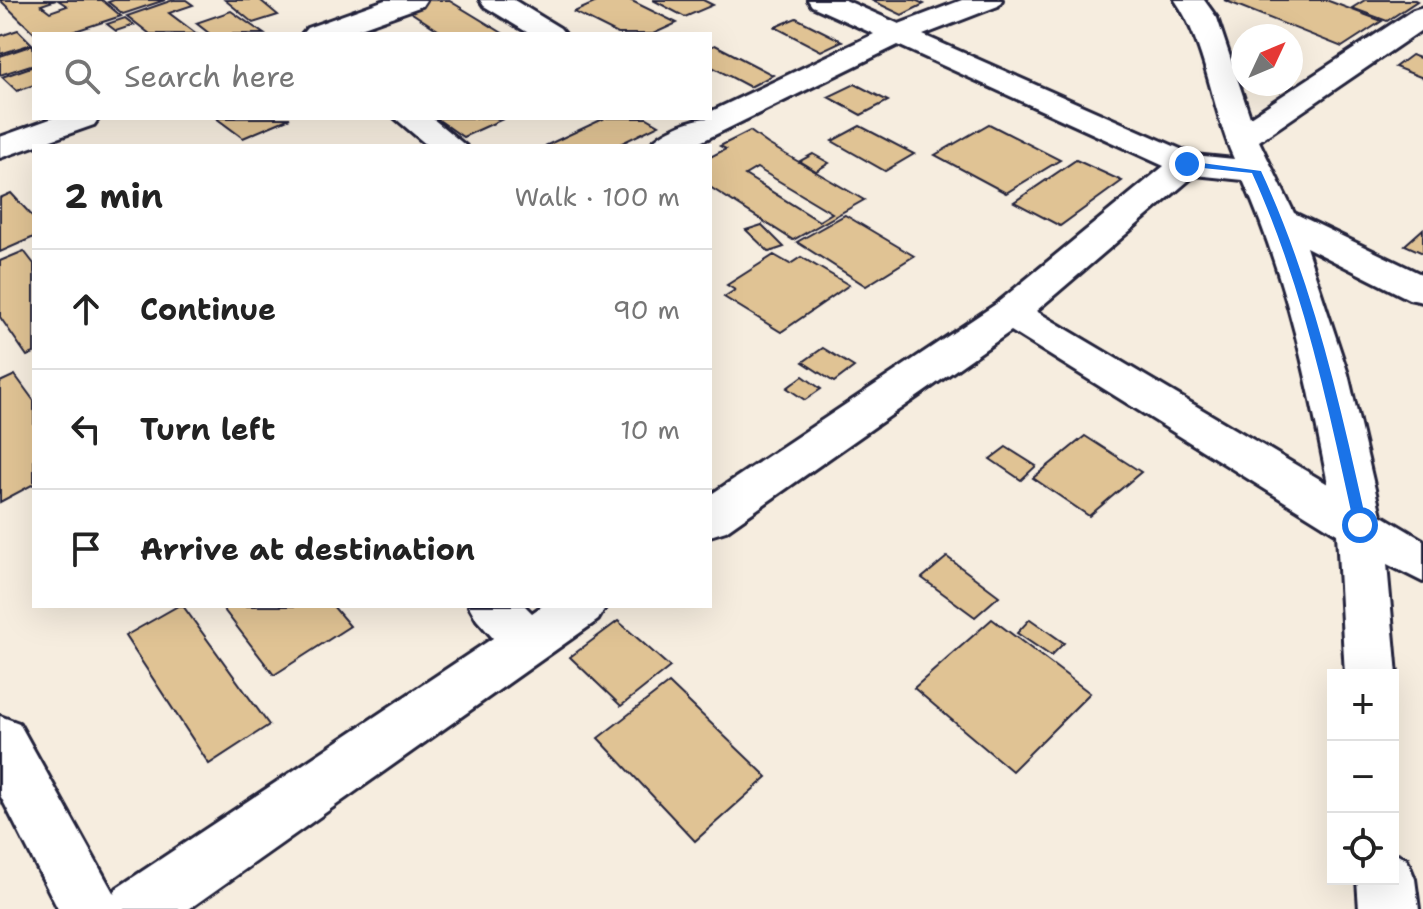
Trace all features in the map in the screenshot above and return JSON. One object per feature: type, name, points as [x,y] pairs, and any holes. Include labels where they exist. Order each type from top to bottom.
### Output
[{"type":"street","points":[[323,32],[412,0]]},
{"type":"street","points":[[494,0],[547,32]]},
{"type":"street","points":[[822,0],[1187,164]]},
{"type":"street","points":[[712,116],[896,35],[988,0]]},
{"type":"street","points":[[1189,0],[1203,18],[1249,154],[1279,220],[1327,374],[1360,525],[1371,669]]},
{"type":"street","points":[[712,517],[1010,313],[1187,164],[1249,154],[1423,16]]},
{"type":"street","points":[[0,148],[56,138],[80,120]]},
{"type":"street","points":[[414,120],[446,144]]},
{"type":"street","points":[[669,144],[697,123]]},
{"type":"street","points":[[1279,220],[1423,290]]},
{"type":"street","points":[[1010,313],[1423,563]]},
{"type":"street","points":[[138,909],[511,624],[573,608]]},
{"type":"street","points":[[0,740],[90,909]]},
{"type":"street","points":[[1387,885],[1389,909]]},
{"type":"building","points":[[0,0],[56,0],[41,5],[50,12],[67,6],[58,0],[102,0],[121,16],[72,32],[33,32]]},
{"type":"building","points":[[165,0],[123,14],[108,2]]},
{"type":"building","points":[[173,0],[186,0],[193,5],[169,13],[194,32],[147,32],[127,16]]},
{"type":"building","points":[[225,0],[260,0],[278,15],[253,23]]},
{"type":"building","points":[[422,0],[448,0],[501,32],[441,32],[403,7]]},
{"type":"building","points":[[601,0],[630,0],[677,23],[657,32],[614,32],[574,12]]},
{"type":"building","points":[[653,0],[703,0],[713,5],[685,17]]},
{"type":"building","points":[[871,0],[915,0],[924,4],[902,15]]},
{"type":"building","points":[[1224,0],[1326,0],[1382,21],[1342,47],[1303,31],[1303,24],[1284,24]]},
{"type":"building","points":[[1365,0],[1417,1],[1387,21],[1352,8]]},
{"type":"building","points":[[231,11],[261,32],[207,32],[196,23]]},
{"type":"building","points":[[125,18],[134,25],[116,31],[107,24]]},
{"type":"building","points":[[796,18],[842,41],[821,51],[775,27]]},
{"type":"building","points":[[18,30],[32,44],[0,54],[0,36]]},
{"type":"building","points":[[32,45],[32,65],[0,75],[0,56]]},
{"type":"building","points":[[712,46],[773,75],[750,87],[712,67]]},
{"type":"building","points":[[1411,55],[1423,59],[1423,78],[1395,67]]},
{"type":"building","points":[[32,67],[32,86],[17,91],[2,77]]},
{"type":"building","points":[[855,84],[888,101],[861,115],[828,97]]},
{"type":"building","points":[[219,120],[285,120],[243,138]]},
{"type":"building","points":[[439,120],[501,120],[463,137]]},
{"type":"building","points":[[601,120],[650,120],[659,125],[620,144],[549,144]]},
{"type":"building","points":[[989,124],[1060,160],[1006,193],[935,155]]},
{"type":"building","points":[[860,126],[914,154],[885,171],[832,141]]},
{"type":"building","points":[[750,131],[864,200],[793,240],[712,188],[712,156],[726,149],[720,146]],"holes":[[[757,168],[832,213],[819,221],[745,175]]]},
{"type":"building","points":[[813,154],[829,163],[816,171],[800,161]]},
{"type":"building","points":[[1076,160],[1122,181],[1060,226],[1014,202]]},
{"type":"building","points":[[11,193],[32,216],[32,238],[0,252],[0,198]]},
{"type":"building","points":[[845,215],[914,256],[866,286],[797,242]]},
{"type":"building","points":[[762,225],[784,247],[769,252],[746,230]]},
{"type":"building","points":[[1423,229],[1423,253],[1405,245]]},
{"type":"building","points":[[24,251],[32,261],[32,354],[27,356],[0,317],[0,261]]},
{"type":"building","points":[[774,255],[790,264],[801,257],[849,285],[781,332],[724,297],[735,290],[727,285]]},
{"type":"building","points":[[823,348],[854,367],[834,382],[803,362]]},
{"type":"building","points":[[15,375],[32,398],[32,485],[0,502],[0,382]]},
{"type":"building","points":[[803,376],[821,389],[805,400],[787,388]]},
{"type":"building","points":[[1085,436],[1141,472],[1089,516],[1033,478]]},
{"type":"building","points":[[1006,447],[1036,466],[1021,480],[990,459]]},
{"type":"building","points":[[947,557],[999,596],[975,617],[922,578]]},
{"type":"building","points":[[174,608],[184,608],[269,725],[209,764],[125,636]]},
{"type":"building","points":[[223,608],[335,608],[350,626],[274,675]]},
{"type":"building","points":[[992,619],[1090,693],[1012,771],[914,688]]},
{"type":"building","points":[[1030,619],[1064,643],[1051,656],[1017,633]]},
{"type":"building","points":[[618,621],[670,667],[621,706],[570,657]]},
{"type":"building","points":[[669,683],[767,777],[695,841],[598,738]]},
{"type":"route","points":[[1187,164],[1256,171],[1279,220],[1327,374],[1360,525]]}]
